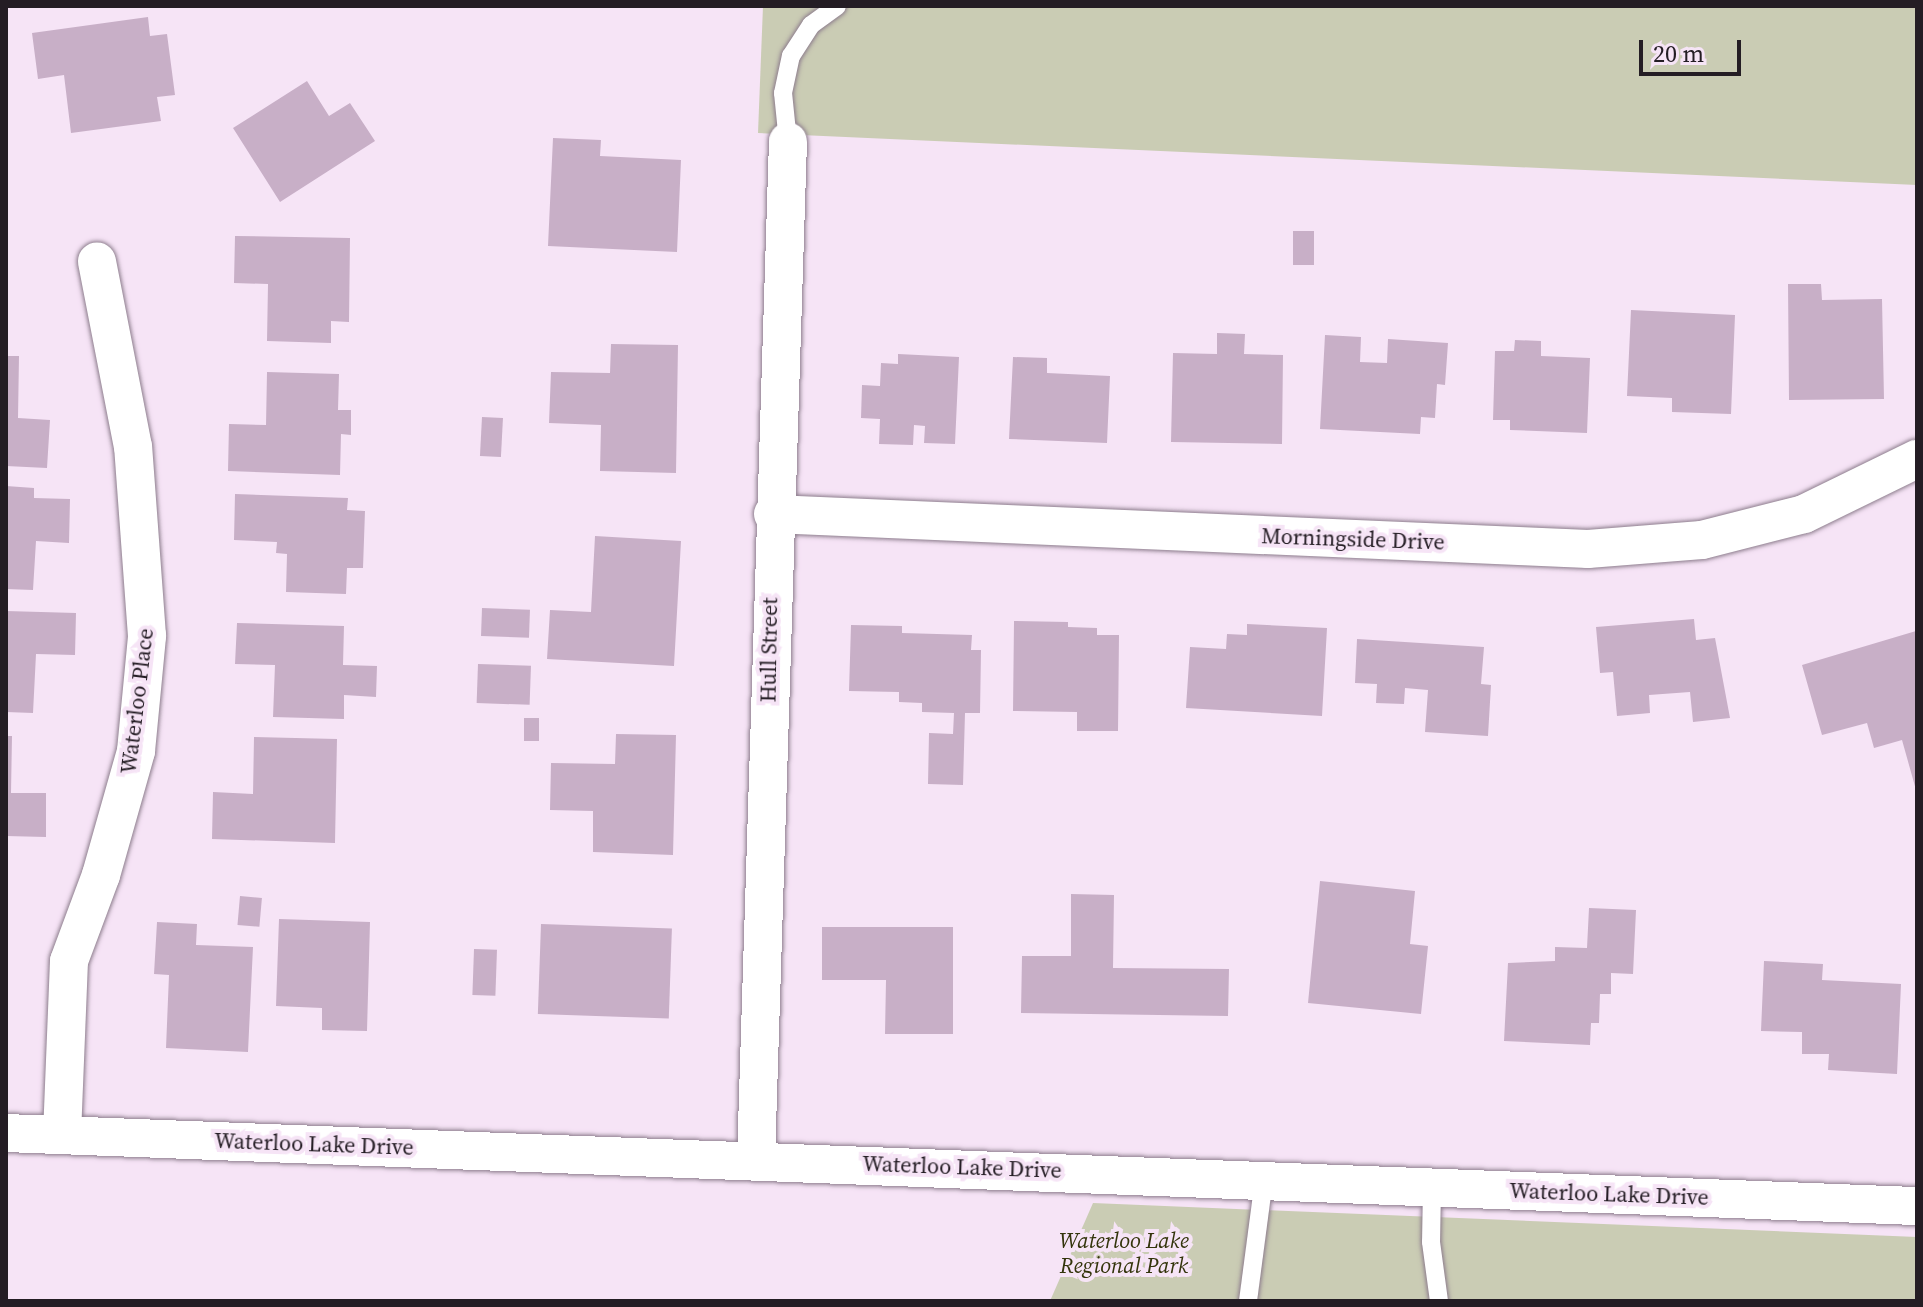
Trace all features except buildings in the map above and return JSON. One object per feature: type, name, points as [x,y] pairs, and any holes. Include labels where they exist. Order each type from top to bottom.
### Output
[{"type":"street","name":"Hull Street","points":[[756,1159],[773,514],[788,142]]},
{"type":"street","name":"Waterloo Place","points":[[62,1135],[69,961],[101,875],[136,751],[147,636],[133,447],[97,261]]},
{"type":"street","name":"Morningside Drive","points":[[773,514],[1588,549],[1702,540],[1804,514],[1917,459]]},
{"type":"street","name":"Waterloo Lake Drive","points":[[6,1133],[756,1159],[1917,1206]]},
{"type":"lane","points":[[788,142],[783,93],[791,56],[811,25],[837,6]]},
{"type":"lane","points":[[1248,1301],[1264,1180]]},
{"type":"lane","points":[[1432,1187],[1431,1242],[1439,1301]]},
{"type":"green space","points":[[763,6],[1917,6],[1917,185],[758,133]]},
{"type":"green space","name":"Waterloo Lake Regional Park","points":[[1093,1203],[1917,1237],[1917,1301],[1050,1301]]}]
